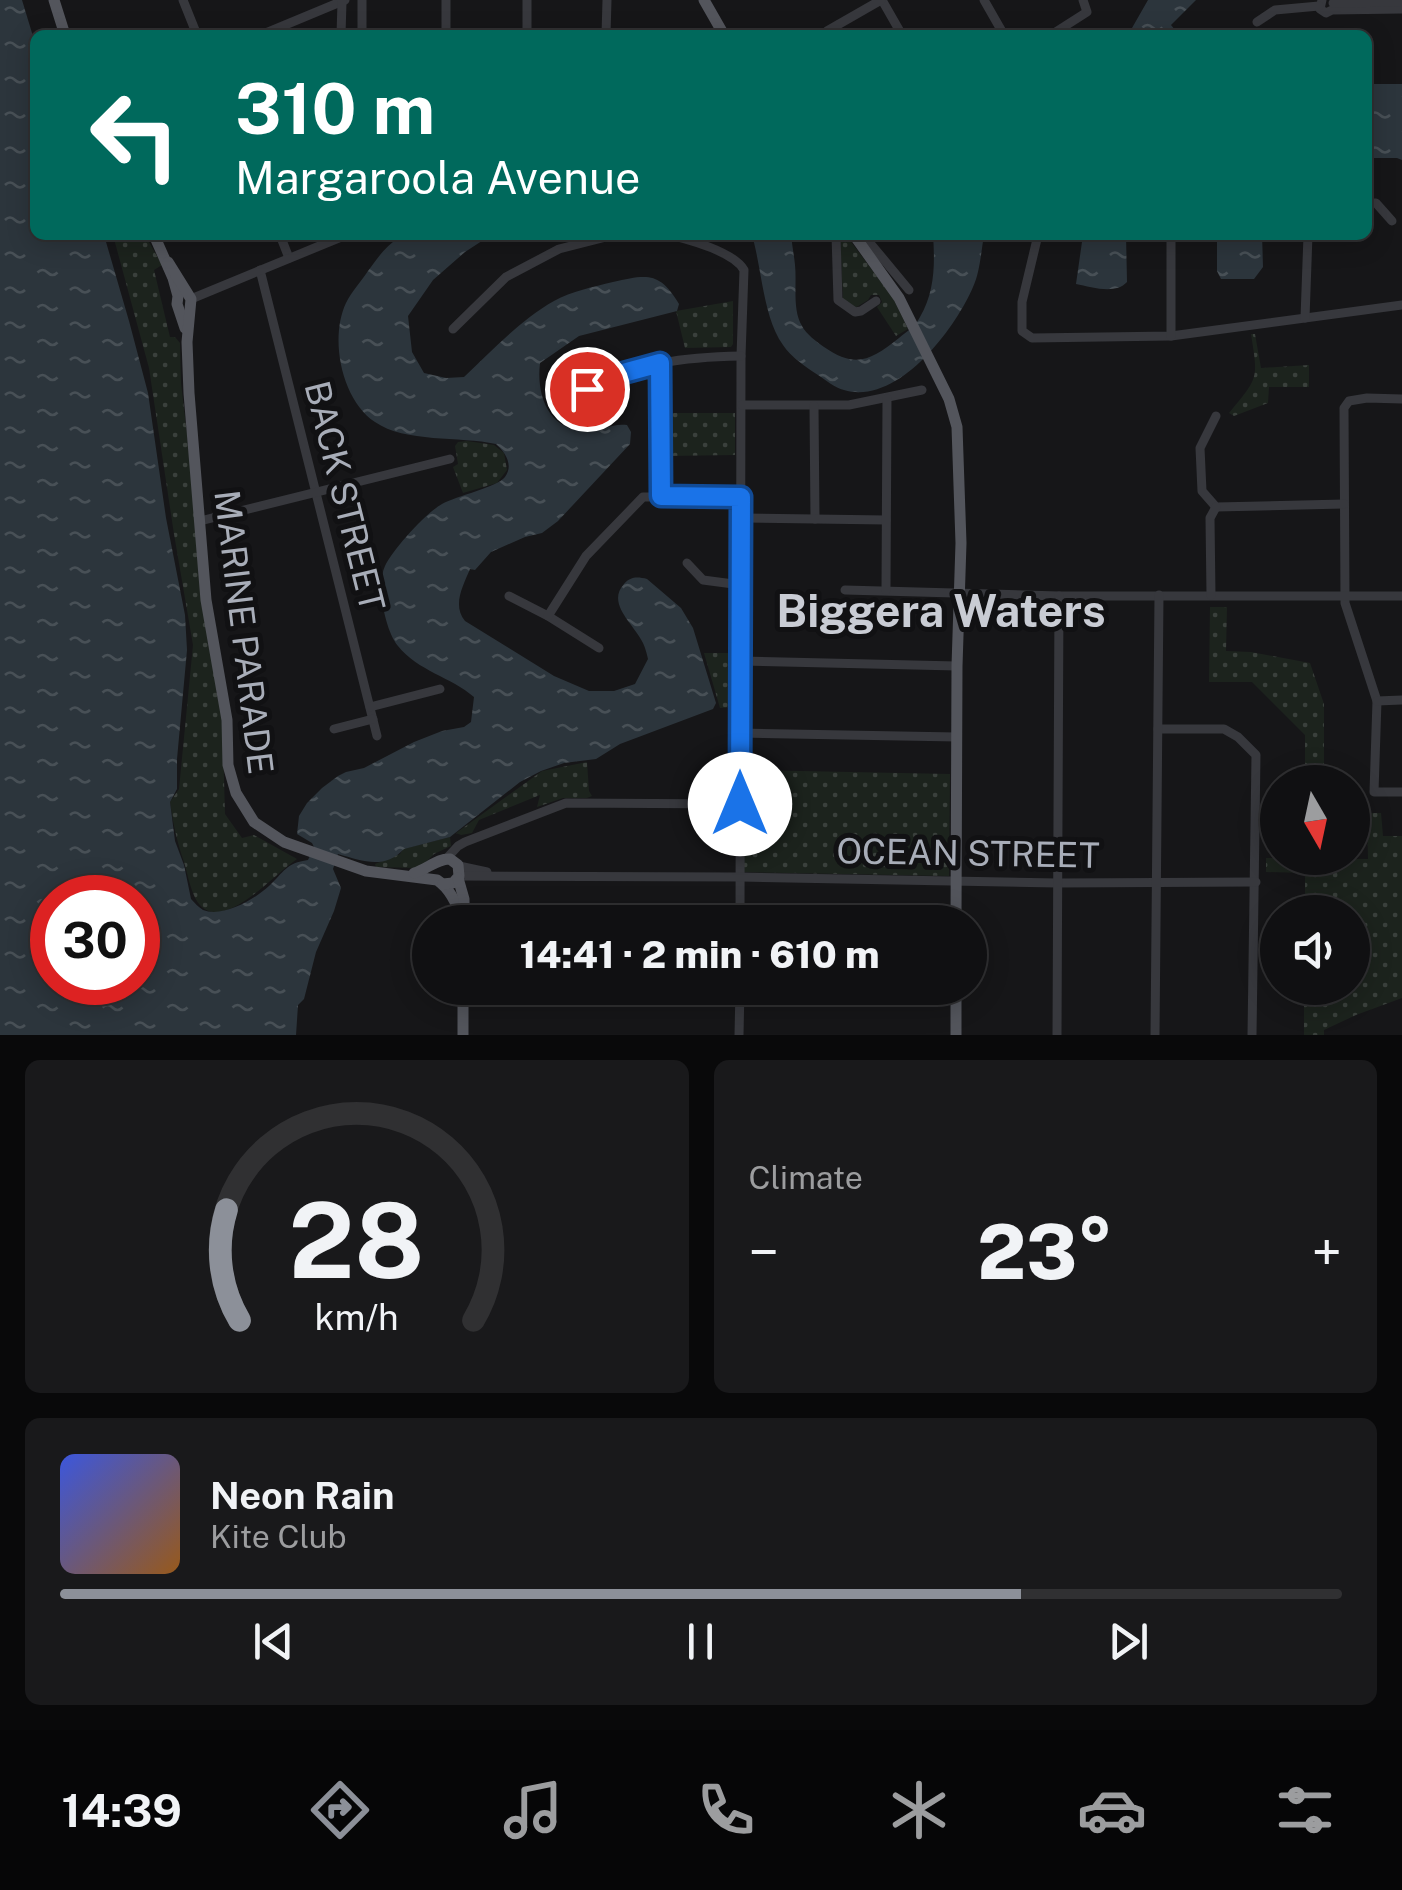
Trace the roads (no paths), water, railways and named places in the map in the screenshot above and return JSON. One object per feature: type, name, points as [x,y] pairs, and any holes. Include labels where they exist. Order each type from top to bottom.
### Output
[{"type":"main road","points":[[54,0],[63,30]]},
{"type":"main road","points":[[704,0],[721,30]]},
{"type":"main road","points":[[157,240],[185,301]]},
{"type":"main road","points":[[858,240],[895,290],[955,414],[959,444],[960,593],[956,666],[956,905]]},
{"type":"main road","name":"MARINE PARADE","points":[[185,301],[206,600],[227,720],[231,778],[240,801],[254,822],[273,837],[308,852],[366,871],[440,882]]},
{"type":"main road","points":[[404,875],[453,868]]},
{"type":"main road","points":[[440,882],[453,883],[453,868]]},
{"type":"main road","points":[[453,868],[433,872],[457,905]]},
{"type":"main road","points":[[453,868],[464,905]]},
{"type":"main road","points":[[463,1005],[463,1035]]},
{"type":"main road","points":[[956,1005],[956,1035]]},
{"type":"street","points":[[183,0],[195,30]]},
{"type":"street","points":[[310,0],[315,13]]},
{"type":"street","points":[[362,0],[362,30]]},
{"type":"street","points":[[446,0],[446,30]]},
{"type":"street","points":[[527,0],[527,30]]},
{"type":"street","points":[[606,30],[607,0]]},
{"type":"street","points":[[830,30],[881,0],[899,30]]},
{"type":"street","points":[[984,0],[1001,30]]},
{"type":"street","points":[[1058,30],[1087,12],[1083,0]]},
{"type":"street","points":[[272,30],[343,1],[342,30]]},
{"type":"street","points":[[1257,22],[1275,10],[1296,6],[1402,5]]},
{"type":"street","points":[[1372,203],[1392,220]]},
{"type":"street","points":[[282,240],[290,258]]},
{"type":"street","points":[[185,301],[333,240]]},
{"type":"street","points":[[453,329],[506,277],[559,249],[594,240]]},
{"type":"street","points":[[689,240],[739,260],[744,270],[740,356],[740,905]]},
{"type":"street","points":[[836,240],[838,300],[855,312],[876,301]]},
{"type":"street","points":[[866,240],[910,290]]},
{"type":"street","points":[[1037,240],[1022,302],[1022,331],[1032,338],[1171,336],[1402,304]]},
{"type":"street","points":[[1171,240],[1171,336]]},
{"type":"street","points":[[1305,318],[1308,240]]},
{"type":"street","name":"BACK STREET","points":[[260,270],[377,736]]},
{"type":"street","points":[[587,389],[616,375],[660,363],[690,357],[740,356]]},
{"type":"street","points":[[660,363],[661,496]]},
{"type":"street","points":[[742,405],[849,405],[922,390]]},
{"type":"street","points":[[886,590],[887,398]]},
{"type":"street","points":[[1402,399],[1366,398],[1349,401],[1344,408],[1345,596],[1377,700],[1374,792],[1402,792]]},
{"type":"street","points":[[814,406],[815,519]]},
{"type":"street","points":[[1216,416],[1200,448],[1202,491],[1216,507]]},
{"type":"street","points":[[200,521],[450,459]]},
{"type":"street","points":[[548,616],[586,556],[643,497],[741,497]]},
{"type":"street","points":[[1216,507],[1344,504]]},
{"type":"street","points":[[1211,594],[1210,518],[1216,507]]},
{"type":"street","points":[[741,518],[886,520]]},
{"type":"street","points":[[688,563],[703,580],[742,584]]},
{"type":"street","points":[[845,590],[1059,596],[1402,596]]},
{"type":"street","points":[[1156,1035],[1159,595]]},
{"type":"street","points":[[509,596],[599,648]]},
{"type":"street","points":[[1057,1035],[1059,596]]},
{"type":"street","points":[[741,661],[956,666]]},
{"type":"street","points":[[370,707],[440,689]]},
{"type":"street","points":[[1377,700],[1402,700]]},
{"type":"street","points":[[334,729],[373,720]]},
{"type":"street","points":[[1158,729],[1224,729],[1256,755],[1252,1035]]},
{"type":"street","points":[[741,733],[957,737]]},
{"type":"street","points":[[453,868],[458,846],[566,803],[740,804]]},
{"type":"street","name":"OCEAN STREET","points":[[453,868],[477,877],[1256,882]]},
{"type":"street","name":"OCEAN STREET","points":[[453,868],[499,875]]},
{"type":"street","points":[[464,898],[466,887],[477,877]]},
{"type":"street","points":[[739,1035],[740,1005]]},
{"type":"water","points":[[0,0],[22,0],[31,30],[30,240],[105,240],[148,393],[185,615],[187,650],[177,789],[170,802],[175,841],[191,899],[203,910],[238,906],[263,891],[290,866],[308,860],[314,847],[297,834],[299,816],[307,803],[338,776],[471,722],[474,697],[415,662],[393,639],[383,607],[382,574],[395,550],[427,515],[448,501],[501,481],[509,468],[496,444],[387,429],[354,399],[339,351],[341,318],[348,299],[382,253],[396,240],[483,240],[433,280],[408,316],[412,352],[424,373],[446,378],[464,377],[530,317],[554,301],[583,290],[652,278],[666,286],[679,304],[677,311],[579,336],[540,363],[540,388],[555,419],[575,430],[627,425],[630,444],[558,521],[542,533],[491,552],[475,570],[470,569],[459,609],[465,621],[554,676],[589,691],[614,691],[635,684],[648,659],[618,599],[619,591],[629,580],[647,579],[681,608],[693,628],[716,703],[713,709],[620,744],[596,759],[541,771],[520,782],[450,837],[404,849],[381,862],[338,854],[333,869],[341,888],[316,952],[304,999],[298,1005],[296,1035],[0,1035]]},
{"type":"water","points":[[1148,0],[1196,0],[1171,25],[1175,30],[1131,30]]},
{"type":"water","points":[[1372,84],[1402,84],[1402,160],[1372,158]]},
{"type":"water","points":[[753,240],[792,240],[796,305],[802,326],[835,354],[863,359],[880,352],[918,320],[931,287],[933,240],[983,240],[973,287],[953,323],[922,360],[884,387],[864,392],[834,386],[790,354],[776,334]]},
{"type":"water","points":[[1082,240],[1126,240],[1127,282],[1110,289],[1076,284]]},
{"type":"water","points":[[1217,240],[1262,240],[1263,267],[1254,279],[1221,279],[1217,271]]},
{"type":"district","name":"Biggera Waters","points":[[941,610]]}]
